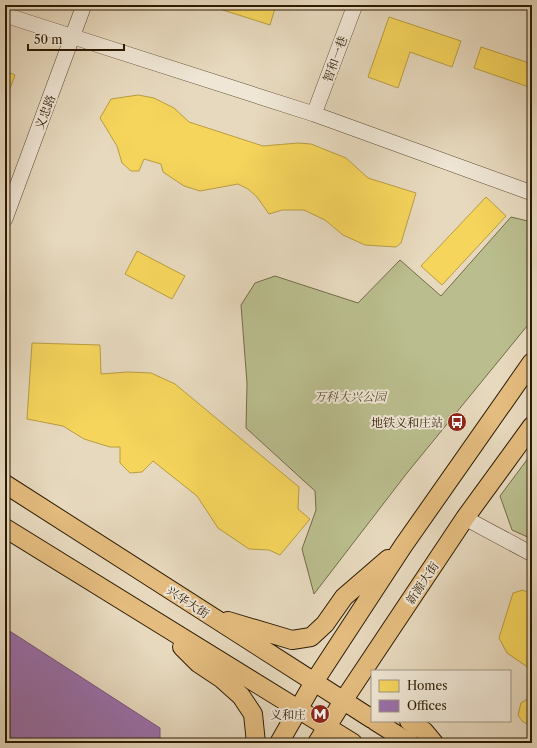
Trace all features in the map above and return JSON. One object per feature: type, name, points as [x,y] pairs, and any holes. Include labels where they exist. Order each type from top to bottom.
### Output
[{"type":"main road","points":[[279,743],[314,682],[404,546],[532,362]]},
{"type":"main road","name":"新源大街","points":[[317,743],[326,727],[465,518],[532,426]]},
{"type":"main road","name":"兴华大街","points":[[5,484],[371,719]]},
{"type":"main road","points":[[5,528],[353,743]]},
{"type":"main road","points":[[211,616],[292,640],[311,637],[325,624],[344,596],[404,546]]},
{"type":"main road","points":[[377,670],[376,666],[381,655],[408,604]]},
{"type":"main road","points":[[155,622],[198,663],[222,679],[241,696],[253,714],[256,743]]},
{"type":"main road","name":"兴华大街","points":[[376,722],[410,743]]},
{"type":"main road","points":[[410,722],[424,731],[434,743]]},
{"type":"street","name":"义忠路","points":[[5,219],[84,5]]},
{"type":"street","name":"智和一巷","points":[[314,114],[355,5]]},
{"type":"street","points":[[5,15],[314,114],[532,193]]},
{"type":"street","points":[[465,518],[532,554]]},
{"type":"green space","name":"万科大兴公园","points":[[511,217],[532,222],[532,320],[407,473],[314,594],[302,549],[316,510],[315,491],[246,428],[247,383],[241,305],[255,283],[275,276],[358,303],[400,260],[441,296]]},
{"type":"green space","points":[[532,453],[532,539],[512,530],[500,496]]},
{"type":"building: Homes","points":[[207,5],[276,5],[270,25]]},
{"type":"building: Homes","points":[[389,17],[461,41],[452,67],[410,52],[398,88],[368,77]]},
{"type":"building: Homes","points":[[481,47],[532,64],[532,88],[474,68]]},
{"type":"building: Homes","points":[[5,71],[15,75],[5,102]]},
{"type":"building: Homes","points":[[138,95],[154,98],[174,108],[189,122],[263,146],[298,143],[311,144],[346,158],[368,178],[416,193],[401,243],[396,247],[365,245],[343,235],[325,220],[304,210],[282,210],[269,214],[257,197],[248,189],[238,184],[200,191],[184,186],[163,172],[161,164],[144,159],[139,171],[131,171],[122,163],[117,146],[100,118],[111,99]]},
{"type":"building: Homes","points":[[486,197],[506,216],[442,285],[421,266]]},
{"type":"building: Homes","points":[[137,251],[185,276],[172,299],[125,274]]},
{"type":"building: Homes","points":[[32,343],[100,345],[101,374],[128,372],[151,373],[175,384],[299,487],[298,509],[310,519],[280,555],[269,550],[249,549],[218,528],[197,496],[153,461],[142,472],[130,473],[120,463],[120,447],[110,447],[84,439],[63,426],[27,419]]},
{"type":"building: Homes","points":[[523,590],[532,595],[532,667],[526,666],[507,653],[499,638],[513,593]]},
{"type":"building: Homes","points":[[532,696],[532,727],[522,721],[518,715],[521,703]]},
{"type":"building: Offices","points":[[5,628],[160,728],[160,743],[5,743]]},
{"type":"place","name":"地铁义和庄站","points":[[457,422]]},
{"type":"place","name":"义和庄","points":[[320,714]]}]
